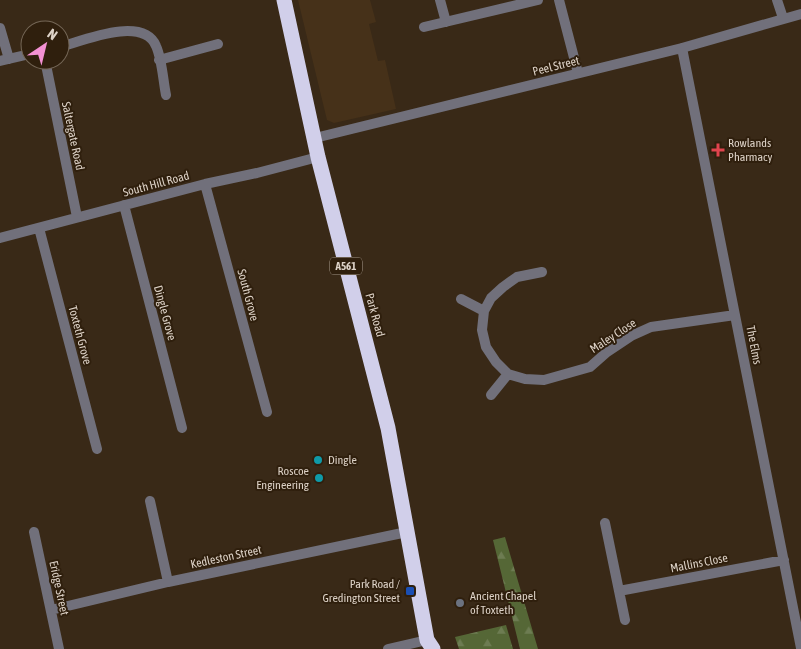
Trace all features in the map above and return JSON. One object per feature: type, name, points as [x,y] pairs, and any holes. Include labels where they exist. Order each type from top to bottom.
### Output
[{"type":"highway","name":"Park Road","points":[[284,0],[318,156],[388,428],[428,646]]},
{"type":"street","points":[[440,0],[446,22]]},
{"type":"street","points":[[424,28],[538,0]]},
{"type":"street","points":[[558,0],[578,73]]},
{"type":"street","points":[[778,0],[783,18]]},
{"type":"street","name":"Peel Street","points":[[315,138],[682,48],[801,14]]},
{"type":"street","points":[[0,28],[4,60],[20,56]]},
{"type":"street","points":[[70,44],[119,30],[132,30],[145,35],[156,44],[166,95]]},
{"type":"street","points":[[159,60],[218,44]]},
{"type":"street","name":"The Elms","points":[[682,48],[801,648]]},
{"type":"street","name":"Saltergate Road","points":[[47,70],[77,217]]},
{"type":"street","name":"South Hill Road","points":[[0,238],[318,156]]},
{"type":"street","name":"South Grove","points":[[204,184],[267,412]]},
{"type":"street","name":"Dingle Grove","points":[[124,205],[182,428]]},
{"type":"street","name":"Toxteth Grove","points":[[39,228],[97,449]]},
{"type":"street","points":[[491,395],[508,374],[496,362],[486,347],[482,330],[484,311],[491,298],[517,277],[542,272]]},
{"type":"street","points":[[461,299],[484,311]]},
{"type":"street","name":"Maley Close","points":[[508,374],[525,379],[544,380],[566,375],[590,367],[607,352],[631,336],[651,327],[735,315]]},
{"type":"street","points":[[150,501],[168,582]]},
{"type":"street","points":[[605,523],[625,620]]},
{"type":"street","name":"Eridge Street","points":[[34,532],[59,649]]},
{"type":"street","name":"Kedleston Street","points":[[51,610],[168,582],[407,532]]},
{"type":"street","name":"Mallins Close","points":[[619,591],[784,560]]},
{"type":"street","points":[[388,649],[428,646]]},
{"type":"shaded area","points":[[298,0],[370,0],[376,22],[369,24],[378,61],[385,60],[396,109],[334,123],[327,120]]},
{"type":"green space","points":[[505,537],[538,649],[520,649],[493,540]]},
{"type":"green space","points":[[506,625],[513,649],[459,649],[455,637]]},
{"type":"place","name":"Rowlands Pharmacy","points":[[718,150]]},
{"type":"place","name":"Dingle","points":[[318,460]]},
{"type":"place","name":"Roscoe Engineering","points":[[319,478]]},
{"type":"place","name":"Park Road / Gredington Street","points":[[410,591]]},
{"type":"place","name":"Ancient Chapel of Toxteth","points":[[460,603]]}]
